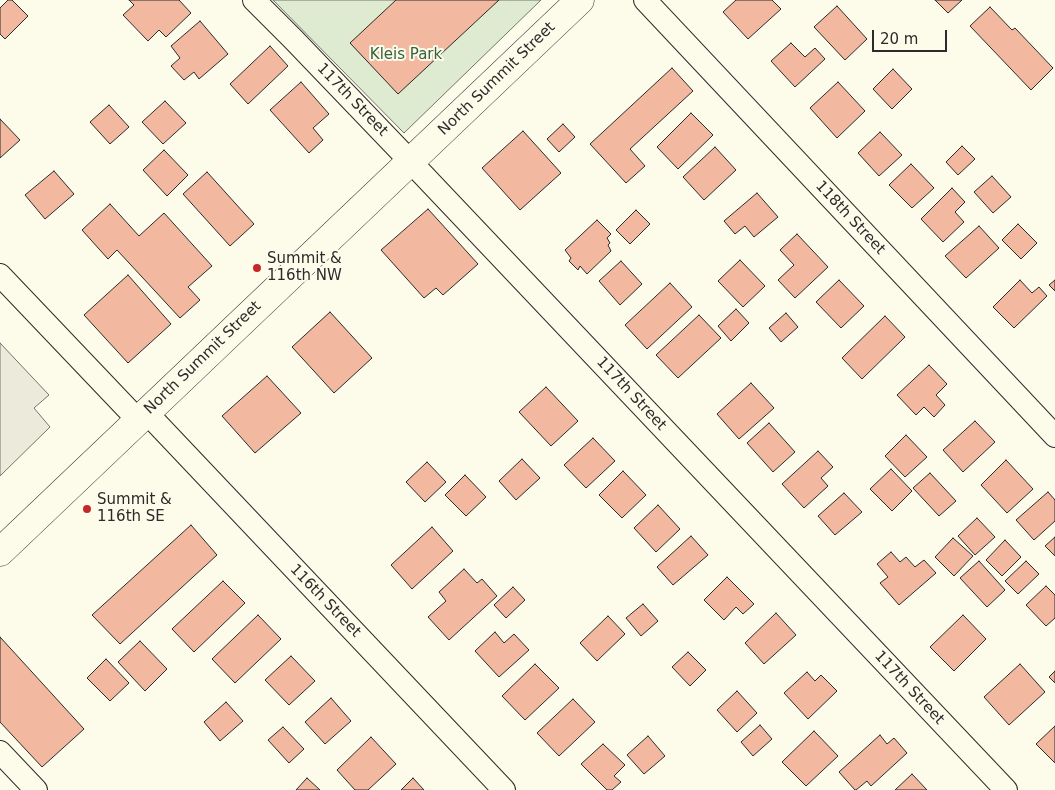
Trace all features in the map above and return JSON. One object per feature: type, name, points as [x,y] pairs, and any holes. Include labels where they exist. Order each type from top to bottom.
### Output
[{"type":"main road","name":"North Summit Street","points":[[0,552],[580,0]]},
{"type":"street","name":"117th Street","points":[[254,0],[410,161],[1006,790]]},
{"type":"street","name":"118th Street","points":[[645,0],[1055,436]]},
{"type":"street","name":"116th Street","points":[[0,275],[142,416],[504,790]]},
{"type":"street","points":[[0,752],[36,790]]},
{"type":"green space","name":"Kleis Park","points":[[273,0],[541,0],[404,133]]},
{"type":"shaded area","points":[[0,343],[49,395],[34,408],[50,427],[0,476]]},
{"type":"building","points":[[8,0],[12,0],[28,16],[5,39],[0,34],[0,8]]},
{"type":"building","points":[[129,0],[179,0],[191,13],[166,37],[159,30],[148,41],[123,15],[134,5]]},
{"type":"building","points":[[396,0],[499,0],[398,94],[350,43]]},
{"type":"building","points":[[736,0],[772,0],[781,9],[748,39],[723,12]]},
{"type":"building","points":[[935,0],[962,0],[948,13]]},
{"type":"building","points":[[837,6],[867,39],[845,60],[814,27]]},
{"type":"building","points":[[990,7],[1012,30],[1015,28],[1053,68],[1031,90],[970,26]]},
{"type":"building","points":[[200,21],[228,54],[199,79],[194,72],[184,80],[171,66],[180,58],[171,46]]},
{"type":"building","points":[[791,43],[805,57],[815,48],[825,59],[795,87],[771,61]]},
{"type":"building","points":[[270,46],[288,66],[248,104],[230,84]]},
{"type":"building","points":[[672,68],[693,91],[630,149],[645,166],[626,183],[590,144]]},
{"type":"building","points":[[893,69],[912,89],[892,109],[873,89]]},
{"type":"building","points":[[301,82],[329,114],[313,128],[323,140],[309,153],[270,110]]},
{"type":"building","points":[[838,82],[865,111],[837,138],[810,108]]},
{"type":"building","points":[[165,101],[186,123],[163,144],[142,122]]},
{"type":"building","points":[[109,105],[129,127],[110,144],[90,122]]},
{"type":"building","points":[[691,113],[713,135],[678,169],[657,147]]},
{"type":"building","points":[[0,119],[20,140],[0,158]]},
{"type":"building","points":[[563,124],[575,137],[559,152],[547,139]]},
{"type":"building","points":[[523,131],[561,173],[520,210],[482,168]]},
{"type":"building","points":[[880,132],[902,155],[879,176],[858,153]]},
{"type":"building","points":[[962,146],[975,159],[958,175],[946,162]]},
{"type":"building","points":[[715,147],[736,170],[704,200],[683,177]]},
{"type":"building","points":[[164,150],[188,175],[167,196],[143,170]]},
{"type":"building","points":[[911,164],[934,188],[912,208],[889,185]]},
{"type":"building","points":[[54,171],[74,194],[45,219],[25,195]]},
{"type":"building","points":[[207,172],[254,224],[230,246],[183,194]]},
{"type":"building","points":[[992,176],[1011,197],[993,213],[974,192]]},
{"type":"building","points":[[952,188],[965,202],[955,212],[964,222],[943,242],[921,219]]},
{"type":"building","points":[[757,193],[778,217],[754,237],[745,226],[735,234],[724,221]]},
{"type":"building","points":[[110,204],[139,236],[164,213],[212,266],[188,287],[200,300],[180,318],[117,250],[108,259],[82,230]]},
{"type":"building","points":[[428,209],[478,264],[443,295],[436,288],[424,298],[381,250]]},
{"type":"building","points":[[636,210],[650,224],[630,244],[616,230]]},
{"type":"building","points":[[597,220],[611,234],[607,238],[611,251],[587,274],[580,266],[578,270],[569,261],[571,258],[565,250]]},
{"type":"building","points":[[1018,224],[1037,243],[1021,259],[1002,240]]},
{"type":"building","points":[[979,226],[999,248],[966,278],[945,256]]},
{"type":"building","points":[[797,234],[828,267],[795,298],[778,280],[794,265],[780,250]]},
{"type":"building","points":[[740,260],[765,286],[743,307],[718,281]]},
{"type":"building","points":[[621,261],[642,284],[620,305],[599,281]]},
{"type":"building","points":[[128,275],[171,324],[128,363],[84,315]]},
{"type":"building","points":[[839,280],[864,306],[841,328],[816,302]]},
{"type":"building","points":[[1020,280],[1032,293],[1039,287],[1047,296],[1014,328],[993,307]]},
{"type":"building","points":[[1055,280],[1055,291],[1049,285]]},
{"type":"building","points":[[670,283],[692,307],[647,349],[625,325]]},
{"type":"building","points":[[736,309],[749,323],[731,341],[718,326]]},
{"type":"building","points":[[330,312],[372,358],[334,393],[292,347]]},
{"type":"building","points":[[786,313],[798,327],[781,342],[769,328]]},
{"type":"building","points":[[699,315],[721,338],[678,378],[656,355]]},
{"type":"building","points":[[885,316],[905,337],[862,379],[842,358]]},
{"type":"building","points":[[929,365],[947,384],[936,395],[945,405],[934,417],[924,407],[916,415],[897,395]]},
{"type":"building","points":[[267,376],[301,413],[255,453],[222,416]]},
{"type":"building","points":[[751,383],[774,408],[739,439],[717,414]]},
{"type":"building","points":[[546,387],[578,421],[551,446],[519,412]]},
{"type":"building","points":[[975,421],[995,442],[963,472],[943,450]]},
{"type":"building","points":[[769,423],[795,452],[773,472],[747,443]]},
{"type":"building","points":[[906,435],[927,457],[905,477],[885,456]]},
{"type":"building","points":[[593,438],[615,461],[586,488],[564,465]]},
{"type":"building","points":[[818,451],[833,467],[821,478],[828,486],[804,508],[782,484]]},
{"type":"building","points":[[522,459],[540,478],[516,500],[499,481]]},
{"type":"building","points":[[1006,460],[1033,489],[1007,513],[981,485]]},
{"type":"building","points":[[427,462],[446,482],[425,502],[406,482]]},
{"type":"building","points":[[891,469],[912,491],[892,511],[870,489]]},
{"type":"building","points":[[623,471],[646,495],[622,518],[599,495]]},
{"type":"building","points":[[930,473],[956,501],[939,516],[913,488]]},
{"type":"building","points":[[465,475],[486,497],[466,516],[445,495]]},
{"type":"building","points":[[1048,492],[1055,500],[1055,521],[1034,540],[1016,520]]},
{"type":"building","points":[[844,493],[862,512],[835,535],[818,516]]},
{"type":"building","points":[[658,505],[680,529],[656,552],[634,528]]},
{"type":"building","points":[[977,518],[995,537],[975,555],[958,536]]},
{"type":"building","points":[[191,525],[217,555],[120,644],[92,615]]},
{"type":"building","points":[[432,527],[453,551],[412,589],[391,565]]},
{"type":"building","points":[[691,536],[708,555],[673,585],[657,567]]},
{"type":"building","points":[[1055,537],[1055,556],[1045,546]]},
{"type":"building","points":[[953,538],[973,556],[954,576],[935,557]]},
{"type":"building","points":[[1005,540],[1021,557],[1002,576],[986,560]]},
{"type":"building","points":[[891,552],[900,562],[906,557],[915,567],[924,560],[936,573],[899,605],[880,583],[888,577],[877,564]]},
{"type":"building","points":[[979,561],[1005,590],[987,607],[960,578]]},
{"type":"building","points":[[1026,561],[1039,574],[1018,594],[1005,581]]},
{"type":"building","points":[[464,569],[477,583],[482,579],[497,596],[449,640],[428,617],[446,601],[439,592]]},
{"type":"building","points":[[727,577],[754,604],[743,614],[736,607],[724,620],[704,600]]},
{"type":"building","points":[[223,581],[245,603],[194,652],[172,629]]},
{"type":"building","points":[[1046,586],[1055,595],[1055,618],[1046,626],[1026,605]]},
{"type":"building","points":[[513,587],[525,600],[506,618],[494,605]]},
{"type":"building","points":[[643,604],[658,621],[641,636],[626,618]]},
{"type":"building","points":[[776,613],[796,635],[764,664],[745,643]]},
{"type":"building","points":[[258,615],[281,639],[235,683],[212,659]]},
{"type":"building","points":[[963,615],[986,639],[954,671],[930,647]]},
{"type":"building","points":[[608,616],[625,634],[597,661],[580,643]]},
{"type":"building","points":[[495,632],[504,643],[514,634],[529,650],[499,677],[475,651]]},
{"type":"building","points":[[0,637],[84,729],[42,767],[0,722]]},
{"type":"building","points":[[140,641],[167,669],[145,691],[118,662]]},
{"type":"building","points":[[688,652],[706,670],[690,686],[672,667]]},
{"type":"building","points":[[291,656],[315,681],[289,705],[265,680]]},
{"type":"building","points":[[106,659],[129,683],[110,701],[87,678]]},
{"type":"building","points":[[535,664],[559,688],[525,720],[502,696]]},
{"type":"building","points":[[1020,664],[1045,692],[1009,725],[984,697]]},
{"type":"building","points":[[1055,671],[1055,683],[1049,677]]},
{"type":"building","points":[[807,672],[815,681],[821,675],[837,691],[808,719],[784,693]]},
{"type":"building","points":[[737,691],[757,713],[737,732],[717,710]]},
{"type":"building","points":[[331,698],[351,721],[325,744],[305,722]]},
{"type":"building","points":[[573,699],[595,722],[559,756],[537,733]]},
{"type":"building","points":[[226,702],[243,721],[220,741],[204,722]]},
{"type":"building","points":[[760,725],[772,739],[753,756],[741,742]]},
{"type":"building","points":[[1055,726],[1055,763],[1036,744]]},
{"type":"building","points":[[283,727],[304,749],[289,763],[268,740]]},
{"type":"building","points":[[814,731],[838,756],[806,786],[782,762]]},
{"type":"building","points":[[880,735],[887,744],[894,738],[907,753],[871,786],[867,781],[855,790],[839,772]]},
{"type":"building","points":[[648,736],[665,756],[644,774],[627,755]]},
{"type":"building","points":[[371,737],[396,764],[368,790],[355,790],[337,770]]},
{"type":"building","points":[[603,744],[625,765],[614,776],[621,782],[612,790],[607,790],[581,764]]},
{"type":"building","points":[[912,774],[927,790],[895,790]]},
{"type":"building","points":[[307,778],[320,790],[296,790]]},
{"type":"building","points":[[413,778],[424,790],[401,790]]},
{"type":"place","name":"Summit & 116th NW","points":[[257,268]]},
{"type":"place","name":"Summit & 116th SE","points":[[87,509]]}]
